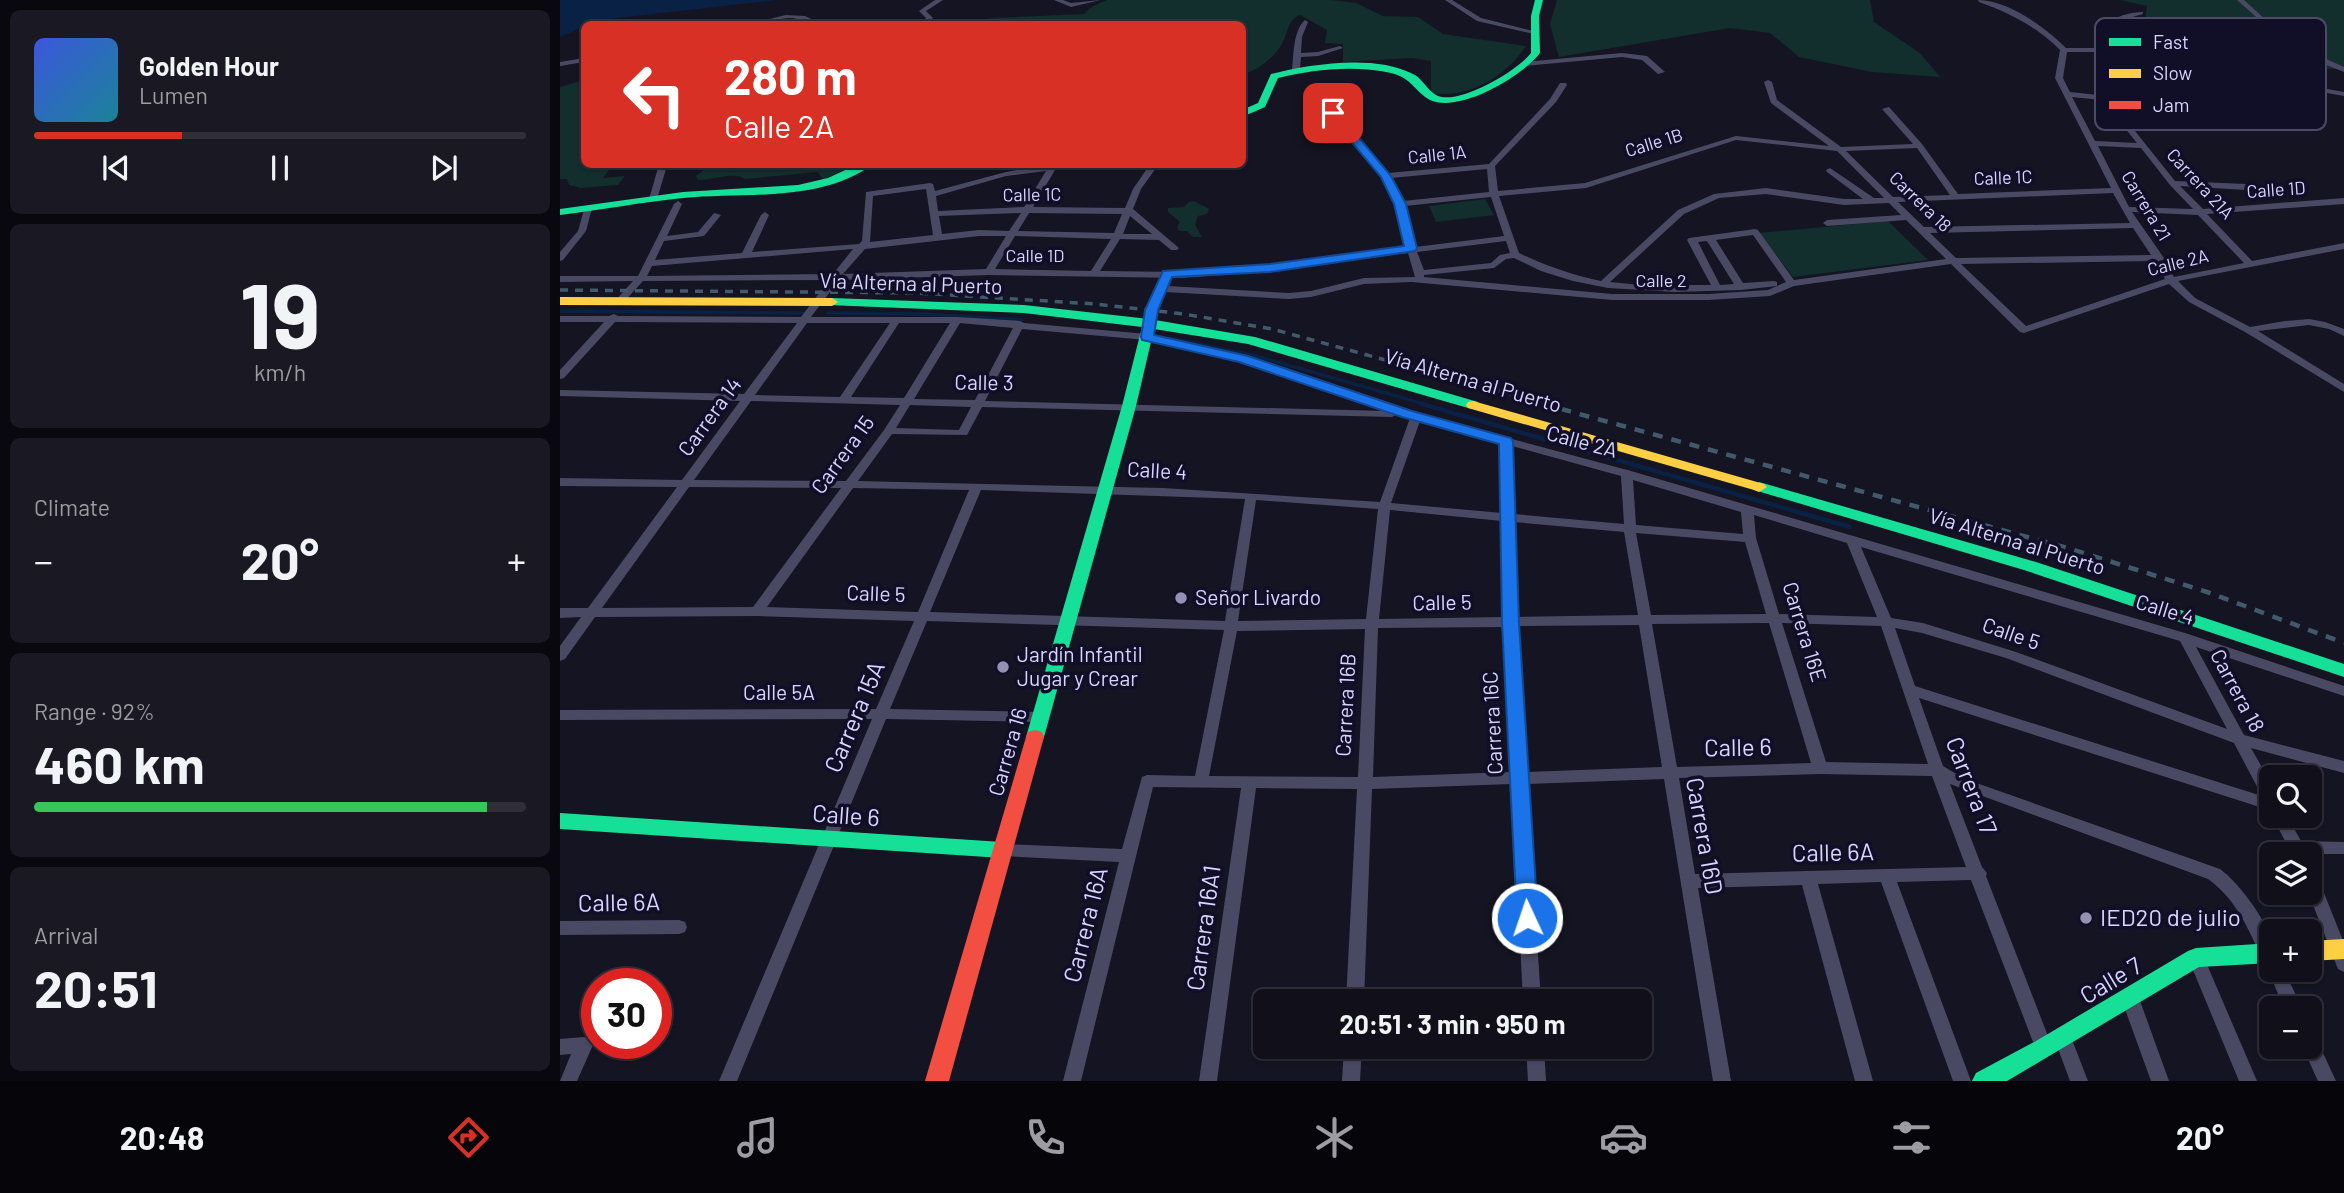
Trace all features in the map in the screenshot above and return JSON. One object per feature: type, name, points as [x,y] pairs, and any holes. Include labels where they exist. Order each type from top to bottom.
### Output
[{"type":"street","points":[[926,21],[930,18],[922,11],[940,0]]},
{"type":"street","points":[[1057,0],[1070,5],[1098,0]]},
{"type":"street","points":[[1448,0],[1479,20],[1534,32]]},
{"type":"street","points":[[1297,62],[1395,70],[1412,76],[1419,89],[1427,96],[1452,100],[1472,96],[1524,64],[1536,53],[1533,20],[1539,0]]},
{"type":"street","points":[[2239,0],[2260,18]]},
{"type":"street","points":[[1981,1],[2003,8],[2045,30],[2064,50],[2095,50]]},
{"type":"street","points":[[2122,18],[2141,13]]},
{"type":"street","points":[[766,21],[795,15],[813,21]]},
{"type":"street","points":[[1297,62],[1299,37],[1305,22]]},
{"type":"street","points":[[1246,112],[1262,105],[1274,76],[1297,62],[1340,48]]},
{"type":"street","name":"Carrera 21","points":[[2064,50],[2059,78],[2126,209],[2171,280],[2192,300],[2249,330],[2344,389]]},
{"type":"street","points":[[1524,64],[1554,59],[1580,60],[1622,55],[1644,58],[1661,72]]},
{"type":"street","points":[[560,64],[581,60]]},
{"type":"street","points":[[2326,61],[2344,70]]},
{"type":"street","points":[[1768,82],[1774,101],[1784,108]]},
{"type":"street","points":[[1515,256],[1494,195],[1491,166],[1553,100],[1563,85]]},
{"type":"street","points":[[2326,90],[2344,94]]},
{"type":"street","points":[[1315,91],[1386,176],[1400,204],[1420,277],[1494,265],[1503,257],[1515,256],[1532,265],[1603,284],[1634,288],[1717,288],[1792,283]]},
{"type":"street","points":[[2068,94],[2095,96]]},
{"type":"street","name":"Carrera 18","points":[[1784,108],[1839,149],[2024,330]]},
{"type":"street","points":[[1886,109],[1919,146],[1954,195]]},
{"type":"street","name":"Carrera 21A","points":[[2129,130],[2199,212],[2250,264]]},
{"type":"street","name":"Calle 1B","points":[[1400,204],[1586,185],[1736,138],[1839,149],[1919,146]]},
{"type":"street","points":[[2093,143],[2141,146]]},
{"type":"street","name":"Calle 1A","points":[[1386,176],[1491,166]]},
{"type":"street","points":[[653,199],[663,168]]},
{"type":"street","points":[[560,212],[653,199],[816,185],[858,168]]},
{"type":"street","points":[[1006,174],[1010,168]]},
{"type":"street","points":[[863,246],[866,242],[869,194],[931,190],[1042,168]]},
{"type":"street","points":[[989,272],[1053,168]]},
{"type":"street","points":[[1095,272],[1118,235],[1137,189],[1152,168]]},
{"type":"street","points":[[1830,170],[1872,201]]},
{"type":"street","points":[[2173,183],[2246,187]]},
{"type":"street","points":[[931,190],[938,236]]},
{"type":"street","name":"Calle 1C","points":[[1603,284],[1681,212],[1708,199],[1745,191],[1766,191],[1844,202],[1954,195],[2118,190]]},
{"type":"street","name":"Calle 1D","points":[[2126,209],[2199,212],[2344,201]]},
{"type":"street","points":[[1844,202],[1848,222]]},
{"type":"street","points":[[560,376],[619,309],[642,277],[678,204]]},
{"type":"street","points":[[560,258],[582,231],[588,208]]},
{"type":"street","name":"Calle 1C","points":[[934,214],[1025,210],[1130,211]]},
{"type":"street","points":[[1130,211],[1174,248]]},
{"type":"street","points":[[661,239],[701,234],[716,215]]},
{"type":"street","points":[[746,255],[765,215]]},
{"type":"street","points":[[1827,223],[1910,217]]},
{"type":"street","points":[[1924,230],[2137,225]]},
{"type":"street","points":[[1717,288],[1692,240],[1755,232],[1792,283]]},
{"type":"street","name":"Calle 1D","points":[[649,263],[863,246],[938,236],[1011,233],[1158,237]]},
{"type":"street","name":"Calle 1D","points":[[560,279],[835,277],[989,272],[1168,274],[1270,268],[1411,248],[1507,238]]},
{"type":"street","points":[[1710,238],[1741,286]]},
{"type":"street","name":"Carrera 14","points":[[560,656],[835,277],[863,246]]},
{"type":"street","name":"Calle 2A","points":[[2024,330],[2171,280],[2344,246]]},
{"type":"street","name":"Calle 2","points":[[1162,289],[1289,296],[1311,294],[1364,281],[1420,277],[1612,297],[1747,296],[1770,293],[1792,283],[1953,261],[2159,258]]},
{"type":"street","name":"Carrera 16","points":[[937,1081],[1129,406],[1152,310],[1168,274]]},
{"type":"street","name":"Vía Alterna al Puerto","points":[[560,301],[619,309],[810,311],[991,307],[1148,331],[1250,340],[2030,566],[2344,671]]},
{"type":"street","name":"Calle 2A","points":[[560,319],[619,309],[810,311],[897,319],[1148,331],[1243,359],[1412,416],[1627,474],[1852,540]]},
{"type":"street","points":[[844,399],[897,319]]},
{"type":"street","name":"Carrera 15","points":[[757,611],[889,431],[957,320]]},
{"type":"street","points":[[2249,330],[2311,322],[2328,325],[2344,333]]},
{"type":"street","points":[[889,431],[963,433],[1020,324]]},
{"type":"street","points":[[2332,381],[2344,377]]},
{"type":"street","name":"Calle 3","points":[[560,393],[909,400],[1412,416]]},
{"type":"street","name":"Carrera 16B","points":[[1356,989],[1372,625],[1384,506],[1412,416]]},
{"type":"street","name":"Carrera 16C","points":[[1506,441],[1510,623],[1531,989]]},
{"type":"street","name":"Carrera 16D","points":[[1627,474],[1630,531],[1722,1081]]},
{"type":"street","name":"Calle 4","points":[[560,482],[1105,489],[1384,506],[1630,531],[1750,538]]},
{"type":"street","name":"Carrera 15A","points":[[728,1081],[976,488]]},
{"type":"street","points":[[1201,781],[1231,626],[1251,496]]},
{"type":"street","name":"Carrera 16E","points":[[1747,509],[1750,538],[1777,618],[1820,768]]},
{"type":"street","name":"Calle 4","points":[[1852,540],[2185,638],[2344,691]]},
{"type":"street","name":"Carrera 17","points":[[1852,540],[1886,622],[1937,770],[1979,873],[2044,1049]]},
{"type":"street","name":"Calle 5","points":[[560,613],[757,611],[1231,626],[1777,618],[1886,622],[1923,628],[2011,655],[2238,739],[2344,767]]},
{"type":"street","name":"Carrera 18","points":[[2185,638],[2259,779]]},
{"type":"street","points":[[1908,689],[2259,799]]},
{"type":"street","name":"Calle 5A","points":[[560,715],[881,714],[1040,717]]},
{"type":"street","name":"Calle 6","points":[[1147,781],[1365,783],[1820,768],[1937,770],[1960,783],[2214,874],[2227,881],[2236,892],[2259,935]]},
{"type":"street","name":"Carrera 16A","points":[[1072,1081],[1147,781]]},
{"type":"street","name":"Carrera 16A1","points":[[1208,1081],[1249,781]]},
{"type":"street","name":"Calle 6","points":[[560,821],[1128,856]]},
{"type":"street","points":[[2322,849],[2344,848]]},
{"type":"street","name":"Calle 6A","points":[[1689,881],[1979,873]]},
{"type":"street","points":[[1887,876],[1962,1081]]},
{"type":"street","points":[[1808,878],[1864,1081]]},
{"type":"street","points":[[2321,905],[2342,954],[2322,952]]},
{"type":"street","name":"Calle 6A","points":[[560,928],[679,927]]},
{"type":"street","name":"Calle 7","points":[[1994,1079],[2196,958],[2259,955]]},
{"type":"street","points":[[2196,958],[2248,1081]]},
{"type":"street","points":[[2130,998],[2160,1081]]},
{"type":"street","points":[[2063,1038],[2079,1081]]},
{"type":"street","points":[[560,1047],[584,1045],[568,1081]]},
{"type":"street","points":[[1351,1081],[1352,1059]]},
{"type":"street","points":[[1535,1059],[1536,1081]]},
{"type":"street","points":[[2317,1059],[2327,1081]]},
{"type":"green space","points":[[1107,0],[1332,0],[1356,3],[1383,16],[1418,17],[1443,34],[1526,46],[1497,76],[1472,89],[1445,94],[1431,93],[1431,61],[1412,58],[1343,62],[1343,44],[1325,43],[1327,30],[1300,15],[1291,23],[1283,42],[1272,57],[1246,73],[1246,21],[971,21],[1084,14],[1093,6]]},
{"type":"green space","points":[[1557,0],[1870,0],[1874,22],[1920,53],[1940,77],[1872,72],[1799,57],[1770,33],[1730,28],[1559,57],[1550,24]]},
{"type":"green space","points":[[2120,0],[2344,0],[2344,69],[2326,69],[2326,18],[2145,18],[2147,6]]},
{"type":"green space","points":[[581,81],[581,168],[611,168],[603,178],[625,176],[618,185],[581,188],[569,185],[567,179],[560,179],[560,87]]},
{"type":"green space","points":[[706,168],[847,168],[823,180],[818,172],[745,179],[729,176],[698,180],[696,176]]},
{"type":"green space","points":[[1485,199],[1494,215],[1436,222],[1429,206]]},
{"type":"green space","points":[[1194,201],[1209,209],[1207,214],[1198,216],[1195,225],[1202,237],[1193,237],[1187,231],[1179,231],[1177,227],[1180,222],[1168,212],[1168,208],[1184,207]]},
{"type":"green space","points":[[1888,221],[1928,260],[1793,277],[1759,233]]},
{"type":"water","points":[[560,0],[778,0],[581,21],[578,29],[560,37]]},
{"type":"waterway","points":[[560,311],[803,313]]},
{"type":"waterway","points":[[828,313],[923,314],[1022,320]]},
{"type":"waterway","points":[[1170,338],[1256,356],[1428,405]]},
{"type":"waterway","points":[[1422,404],[1850,527]]},
{"type":"railway","points":[[560,290],[917,293],[1095,304],[1184,314],[1272,329],[1550,405]]},
{"type":"railway","points":[[1543,404],[2071,549],[2210,593],[2344,643]]},
{"type":"traffic: fast","points":[[1246,112],[1262,105],[1274,76],[1341,66],[1378,68],[1408,75],[1430,96],[1441,100],[1463,97],[1493,85],[1530,61],[1537,42],[1535,16],[1539,0]]},
{"type":"traffic: fast","points":[[560,212],[683,195],[798,188],[832,180],[859,168]]},
{"type":"traffic: fast","points":[[832,302],[1024,309],[1186,329],[1250,340],[1473,405]]},
{"type":"traffic: fast","points":[[1035,737],[1129,406],[1149,323]]},
{"type":"traffic: fast","points":[[1759,487],[2030,566],[2344,671]]},
{"type":"traffic: fast","points":[[560,821],[1002,850]]},
{"type":"traffic: fast","points":[[1984,1081],[2044,1049],[2196,958],[2259,954]]},
{"type":"traffic: slow","points":[[560,301],[832,302]]},
{"type":"traffic: slow","points":[[1473,405],[1759,487]]},
{"type":"traffic: slow","points":[[2322,950],[2344,949]]},
{"type":"traffic: jam","points":[[937,1081],[1035,737]]},
{"type":"place","name":"Señor Livardo","points":[[1181,598]]},
{"type":"place","name":"Jardín Infantil Jugar y Crear","points":[[1003,667]]},
{"type":"place","name":"IED20 de julio","points":[[2086,918]]},
{"type":"route","points":[[1333,113],[1386,176],[1400,204],[1411,248],[1270,268],[1168,274],[1152,310],[1147,337],[1243,359],[1407,414],[1506,441],[1510,623],[1527,918]]}]
